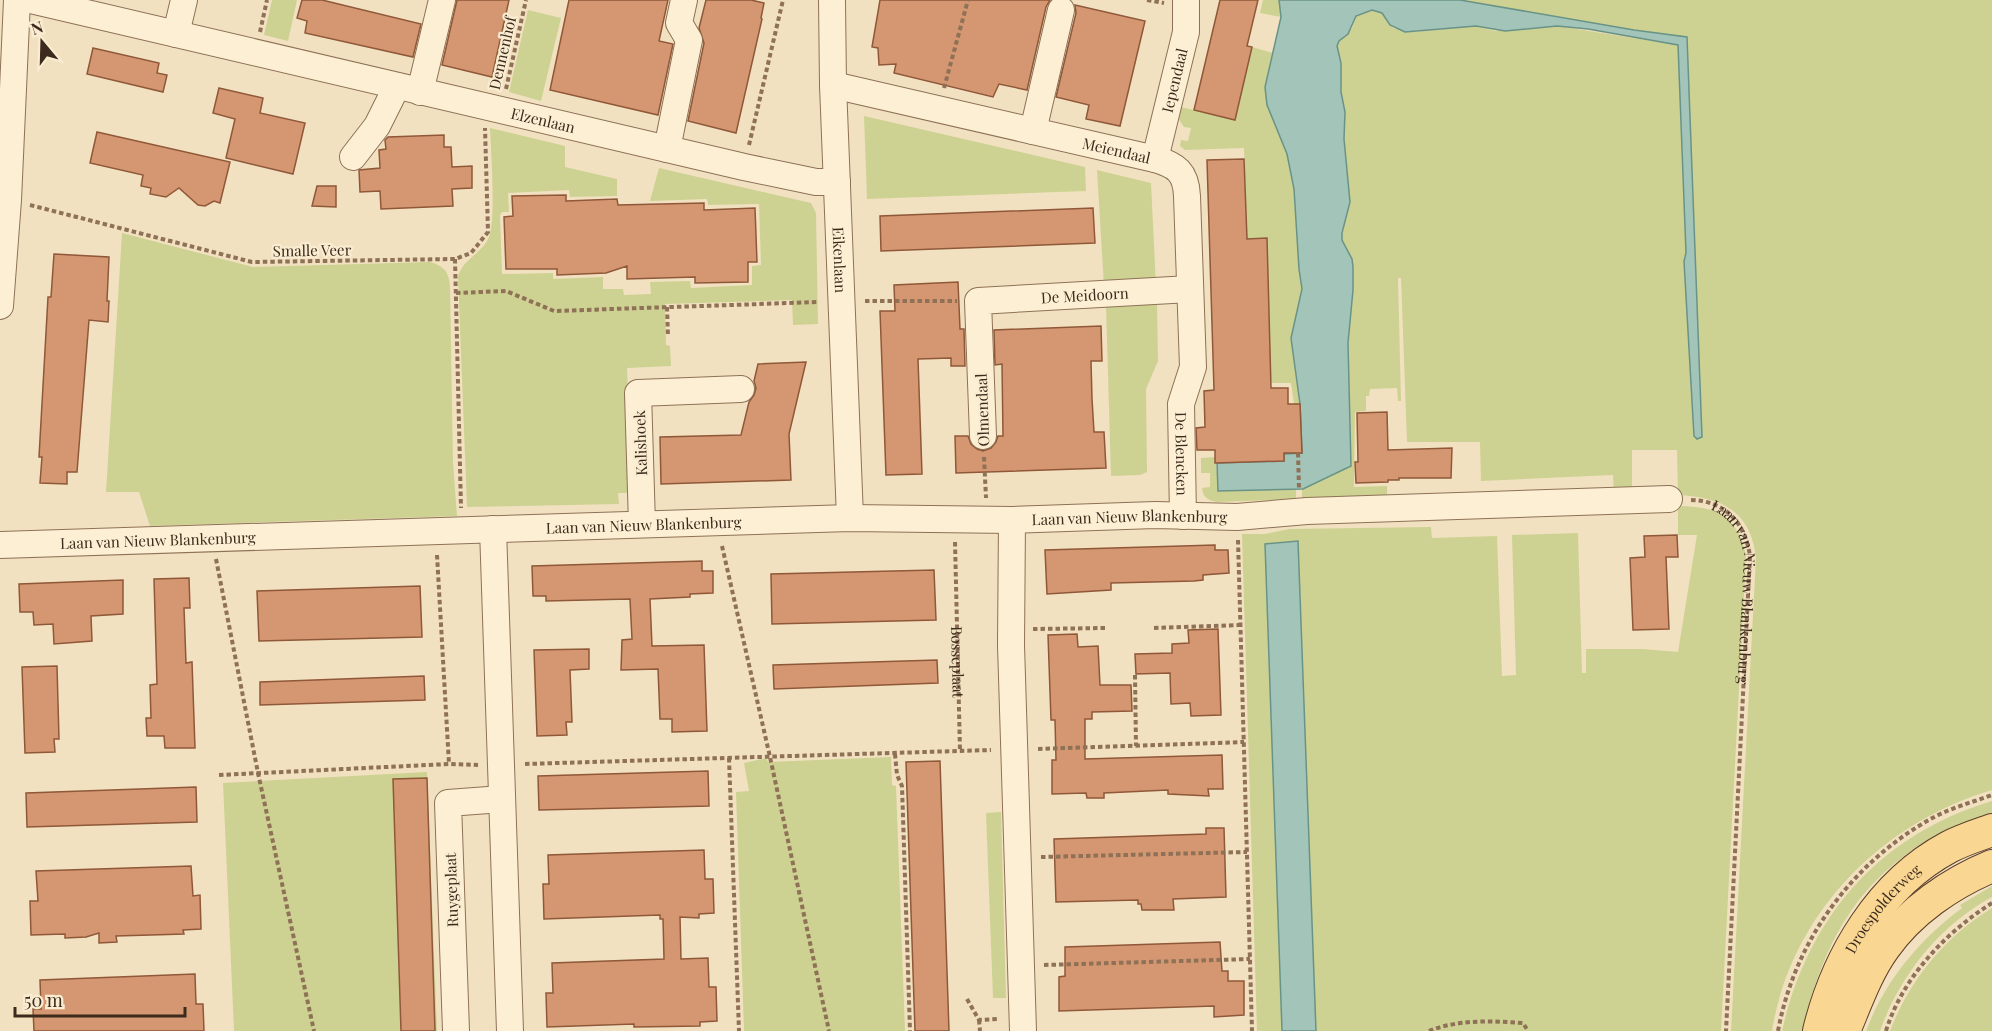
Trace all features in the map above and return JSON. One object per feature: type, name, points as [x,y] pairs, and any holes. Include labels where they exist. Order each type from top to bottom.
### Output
[{"type":"main road","name":"Droespolderweg","points":[[1819,1031],[1825,1006],[1838,971],[1864,925],[1886,898],[1916,868],[1949,846],[1992,830]]},
{"type":"main road","name":"Droespolderweg","points":[[1844,1031],[1865,980],[1884,948],[1938,895],[1966,877],[1992,866]]},
{"type":"street","points":[[0,306],[8,200],[17,0]]},
{"type":"street","name":"Elzenlaan","points":[[31,0],[744,167],[816,182],[837,182]]},
{"type":"street","points":[[176,34],[184,0]]},
{"type":"street","points":[[353,157],[408,89],[441,0]]},
{"type":"street","points":[[668,149],[689,40],[679,23],[684,0]]},
{"type":"street","name":"Eikenlaan","points":[[832,0],[832,86],[850,518]]},
{"type":"street","name":"Iependaal","points":[[1155,159],[1186,32],[1186,0]]},
{"type":"street","points":[[1033,131],[1061,10]]},
{"type":"street","name":"Meiendaal","points":[[832,86],[1172,164],[1182,174],[1185,183],[1193,367],[1184,391]]},
{"type":"street","name":"De Meidoorn","points":[[978,301],[1190,289]]},
{"type":"street","name":"Olmendaal","points":[[978,301],[983,436]]},
{"type":"street","name":"Kalishoek","points":[[642,524],[638,393],[741,390]]},
{"type":"street","name":"De Blencken","points":[[1183,516],[1181,404],[1184,391]]},
{"type":"street","name":"Laan van Nieuw Blankenburg","points":[[0,545],[850,518],[1000,520],[1155,515],[1237,518],[1299,511],[1669,499]]},
{"type":"street","points":[[1000,520],[1011,629],[1023,1024]]},
{"type":"street","points":[[493,529],[510,1031],[498,1031]]},
{"type":"street","name":"Ruygeplaat","points":[[456,1031],[448,802],[502,800]]},
{"type":"path","points":[[256,53],[267,0]]},
{"type":"path","name":"Dennenhof","points":[[493,109],[526,0]]},
{"type":"path","points":[[744,167],[783,0]]},
{"type":"path","points":[[938,109],[968,0]]},
{"type":"path","points":[[449,764],[437,564],[450,530],[455,259],[471,253],[488,232],[493,109]]},
{"type":"path","name":"Smalle Veer","points":[[8,200],[252,262],[455,259]]},
{"type":"path","points":[[456,293],[506,291],[554,310],[842,301],[978,301]]},
{"type":"path","points":[[667,307],[668,338]]},
{"type":"path","name":"Olmendaal","points":[[983,436],[1000,520]]},
{"type":"path","points":[[1298,453],[1299,511]]},
{"type":"path","name":"Laan van Nieuw Blankenburg","points":[[1669,499],[1698,500],[1725,509],[1746,534],[1750,556],[1726,1031]]},
{"type":"path","points":[[1237,518],[1252,1031]]},
{"type":"path","name":"Bosseplaat","points":[[954,519],[960,751]]},
{"type":"path","points":[[716,522],[829,1031]]},
{"type":"path","points":[[212,538],[258,773],[314,1031]]},
{"type":"path","points":[[1154,628],[1240,625]]},
{"type":"path","points":[[1011,629],[1106,628]]},
{"type":"path","points":[[1135,675],[1136,746]]},
{"type":"path","points":[[219,775],[449,764],[501,765],[1244,742]]},
{"type":"path","points":[[895,753],[897,775],[902,786],[910,1031]]},
{"type":"path","points":[[729,758],[739,1031]]},
{"type":"path","points":[[1017,858],[1247,852]]},
{"type":"path","points":[[1886,1031],[1899,999],[1948,935],[1992,903]]},
{"type":"path","points":[[1020,965],[1250,959]]},
{"type":"path","points":[[968,999],[979,1020],[980,1031]]},
{"type":"path","points":[[979,1020],[1023,1024]]},
{"type":"path","points":[[1429,1031],[1442,1026],[1489,1020],[1523,1023],[1528,1031]]},
{"type":"green space","points":[[272,0],[297,0],[288,41],[264,35]]},
{"type":"green space","points":[[1263,0],[1279,0],[1281,17],[1260,13]]},
{"type":"green space","points":[[1460,0],[1992,0],[1992,790],[1951,805],[1913,825],[1879,850],[1848,879],[1821,912],[1799,949],[1782,988],[1772,1031],[1731,1031],[1756,558],[1748,529],[1740,518],[1720,503],[1693,496],[1678,495],[1677,450],[1632,450],[1632,494],[1614,495],[1613,475],[1481,481],[1480,442],[1407,442],[1401,278],[1398,278],[1401,401],[1398,401],[1397,388],[1370,389],[1369,396],[1366,396],[1366,411],[1355,412],[1354,487],[1387,486],[1387,502],[1302,499],[1302,489],[1351,465],[1348,343],[1353,267],[1352,258],[1342,240],[1350,202],[1344,139],[1345,112],[1341,92],[1341,63],[1337,46],[1352,28],[1356,16],[1361,12],[1372,10],[1382,13],[1393,28],[1412,32],[1476,26],[1495,31],[1557,26],[1678,45],[1686,253],[1684,261],[1702,437],[1687,38]]},
{"type":"green space","points":[[528,10],[561,18],[541,101],[509,92]]},
{"type":"green space","points":[[1252,47],[1273,53],[1265,87],[1267,105],[1287,154],[1294,189],[1302,289],[1291,338],[1300,404],[1294,404],[1291,383],[1271,383],[1267,239],[1247,239],[1244,148],[1185,150],[1180,146],[1181,140],[1188,141],[1191,128],[1184,127],[1175,114],[1177,106],[1235,120]]},
{"type":"green space","points":[[864,116],[1085,167],[1086,191],[867,199]]},
{"type":"green space","points":[[490,128],[565,146],[565,167],[617,179],[617,196],[570,197],[569,190],[508,193],[509,212],[502,212],[500,215],[502,274],[553,273],[553,279],[603,277],[603,289],[623,289],[624,295],[651,294],[650,282],[690,281],[691,288],[752,285],[752,266],[761,265],[759,204],[708,205],[707,199],[650,201],[659,168],[811,203],[816,213],[818,324],[793,325],[792,300],[665,304],[666,345],[670,346],[671,366],[627,368],[632,493],[618,493],[619,504],[467,507],[458,277],[464,266],[486,243],[491,228]]},
{"type":"green space","points":[[1097,170],[1151,183],[1156,286],[1104,287]]},
{"type":"green space","points":[[122,233],[253,267],[430,262],[439,265],[447,273],[450,286],[453,462],[457,516],[150,526],[139,492],[106,492]]},
{"type":"green space","points":[[1157,304],[1158,361],[1146,389],[1147,472],[1140,475],[1111,476],[1106,306]]},
{"type":"green space","points":[[1215,457],[1219,491],[1296,489],[1296,499],[1217,502],[1209,499],[1202,488],[1210,487],[1210,473],[1201,473],[1201,458]]},
{"type":"green space","points":[[1678,506],[1704,508],[1723,516],[1737,531],[1746,556],[1721,1031],[1316,1031],[1298,541],[1265,544],[1282,1031],[1257,1031],[1242,534],[1265,534],[1289,529],[1431,527],[1432,538],[1497,536],[1502,676],[1516,675],[1512,535],[1578,533],[1582,673],[1586,673],[1586,649],[1643,649],[1678,652],[1697,535],[1678,535]]},
{"type":"green space","points":[[891,757],[892,785],[896,786],[905,1031],[744,1031],[736,792],[749,791],[744,763],[766,758],[768,762]]},
{"type":"green space","points":[[427,772],[437,1031],[234,1031],[223,783]]},
{"type":"green space","points":[[1992,801],[1992,818],[1963,829],[1960,823],[1927,841],[1898,861],[1874,882],[1854,906],[1838,933],[1824,962],[1802,1031],[1782,1031],[1794,990],[1810,952],[1830,917],[1854,886],[1883,859],[1915,835],[1952,816]]},
{"type":"green space","points":[[1001,812],[1006,998],[993,998],[986,813]]},
{"type":"green space","points":[[1992,886],[1992,897],[1955,922],[1924,954],[1899,990],[1880,1031],[1866,1031],[1893,979],[1918,948],[1946,920],[1962,908],[1960,905]]},
{"type":"green space","points":[[1992,908],[1992,1031],[1890,1031],[1907,994],[1931,961],[1959,932]]},
{"type":"water","points":[[1279,0],[1460,0],[1687,37],[1702,437],[1697,439],[1694,436],[1684,261],[1686,253],[1678,45],[1588,29],[1557,26],[1505,31],[1476,26],[1405,32],[1390,25],[1382,13],[1372,10],[1356,16],[1348,34],[1339,41],[1337,46],[1341,63],[1341,92],[1345,112],[1344,139],[1350,202],[1342,240],[1352,259],[1353,267],[1348,343],[1351,466],[1303,489],[1218,491],[1217,463],[1284,461],[1284,454],[1302,453],[1300,404],[1291,338],[1302,289],[1294,189],[1287,154],[1267,105],[1265,87],[1281,17]]},
{"type":"water","points":[[1298,541],[1316,1031],[1282,1031],[1265,544]]},
{"type":"building","points":[[302,0],[322,0],[421,24],[413,57],[305,33],[307,21],[297,18]]},
{"type":"building","points":[[457,0],[509,0],[492,77],[442,65]]},
{"type":"building","points":[[569,0],[668,0],[659,41],[673,44],[658,115],[550,90]]},
{"type":"building","points":[[706,0],[751,0],[764,3],[736,133],[688,121],[704,43],[699,28]]},
{"type":"building","points":[[880,0],[1050,0],[1046,7],[1027,90],[999,84],[993,97],[894,73],[896,64],[879,65],[878,48],[872,47]]},
{"type":"building","points":[[1220,0],[1258,0],[1247,46],[1252,47],[1235,120],[1194,110]]},
{"type":"building","points":[[1075,5],[1145,21],[1120,126],[1086,119],[1089,105],[1056,97],[1076,13]]},
{"type":"building","points":[[93,48],[159,63],[157,73],[167,75],[163,92],[87,74]]},
{"type":"building","points":[[219,88],[263,98],[260,113],[305,123],[293,174],[226,158],[235,119],[213,113]]},
{"type":"building","points":[[97,132],[230,162],[220,203],[214,201],[205,206],[198,205],[179,188],[166,197],[150,194],[151,188],[141,186],[143,175],[90,163]]},
{"type":"building","points":[[444,135],[444,147],[451,147],[452,167],[472,166],[472,188],[452,189],[453,206],[381,209],[380,191],[360,192],[359,170],[380,168],[379,150],[386,149],[385,140],[388,137]]},
{"type":"building","points":[[1244,159],[1247,239],[1267,238],[1271,388],[1288,388],[1288,404],[1300,404],[1302,453],[1284,453],[1284,461],[1215,463],[1215,450],[1197,450],[1196,428],[1205,427],[1204,391],[1214,390],[1207,160]]},
{"type":"building","points":[[317,186],[336,186],[336,207],[312,206]]},
{"type":"building","points":[[566,195],[566,201],[617,199],[618,205],[704,203],[704,210],[755,208],[757,262],[748,262],[748,282],[695,283],[695,277],[627,279],[627,266],[606,273],[557,275],[557,269],[506,269],[504,217],[513,216],[512,196]]},
{"type":"building","points":[[1093,208],[1095,243],[881,251],[880,216]]},
{"type":"building","points":[[54,254],[109,257],[108,322],[89,320],[77,472],[67,472],[67,484],[40,483],[42,457],[39,457],[48,297],[51,297]]},
{"type":"building","points":[[958,282],[960,329],[964,329],[965,366],[951,366],[951,358],[918,359],[922,474],[886,475],[880,311],[895,311],[894,285]]},
{"type":"building","points":[[1101,326],[1102,361],[1091,361],[1092,399],[1094,432],[1104,432],[1106,468],[956,473],[955,436],[968,436],[971,444],[983,451],[991,448],[998,436],[1003,436],[1002,364],[995,365],[994,330]]},
{"type":"building","points":[[806,362],[789,434],[791,480],[661,484],[660,437],[741,435],[749,402],[756,388],[754,381],[758,364]]},
{"type":"building","points":[[1387,412],[1388,450],[1452,448],[1451,478],[1399,478],[1399,480],[1388,480],[1388,482],[1356,483],[1357,413]]},
{"type":"building","points":[[1677,535],[1678,557],[1666,557],[1669,629],[1633,630],[1630,558],[1645,557],[1644,536]]},
{"type":"building","points":[[1215,545],[1215,550],[1228,550],[1229,573],[1203,575],[1203,580],[1111,583],[1111,590],[1047,594],[1045,550]]},
{"type":"building","points":[[702,561],[702,571],[713,571],[713,593],[690,594],[690,597],[650,599],[652,646],[704,645],[707,731],[672,732],[672,719],[660,719],[658,669],[621,670],[622,640],[632,639],[630,599],[546,601],[546,596],[533,596],[532,566]]},
{"type":"building","points":[[934,570],[936,620],[772,624],[771,574]]},
{"type":"building","points":[[189,578],[190,608],[184,608],[186,663],[192,662],[195,748],[165,748],[164,736],[147,736],[146,718],[151,718],[150,685],[157,684],[154,579]]},
{"type":"building","points":[[123,580],[123,614],[91,616],[92,641],[54,644],[53,624],[34,625],[33,612],[20,612],[19,584]]},
{"type":"building","points":[[420,586],[422,637],[259,641],[257,591]]},
{"type":"building","points":[[1218,629],[1221,715],[1191,716],[1190,703],[1171,704],[1170,673],[1136,674],[1135,654],[1172,653],[1172,644],[1189,643],[1188,630]]},
{"type":"building","points":[[1077,634],[1078,647],[1098,646],[1100,685],[1131,685],[1132,711],[1092,712],[1092,719],[1085,719],[1085,759],[1222,755],[1223,789],[1208,789],[1209,796],[1168,794],[1168,790],[1104,793],[1104,798],[1087,798],[1086,793],[1052,794],[1052,760],[1056,760],[1055,720],[1051,720],[1048,635]]},
{"type":"building","points":[[589,649],[589,669],[570,670],[572,722],[566,722],[567,735],[537,736],[534,650]]},
{"type":"building","points":[[937,660],[938,683],[774,689],[773,665]]},
{"type":"building","points":[[57,666],[59,739],[54,739],[55,752],[25,753],[22,667]]},
{"type":"building","points":[[424,676],[425,700],[260,705],[260,682]]},
{"type":"building","points":[[940,761],[949,1031],[915,1031],[906,762]]},
{"type":"building","points":[[708,771],[709,806],[539,810],[538,776]]},
{"type":"building","points":[[427,778],[435,1031],[401,1031],[393,779]]},
{"type":"building","points":[[196,787],[197,822],[27,827],[26,793]]},
{"type":"building","points":[[1206,828],[1224,828],[1226,897],[1173,899],[1174,910],[1142,910],[1138,900],[1056,902],[1054,839],[1206,834]]},
{"type":"building","points":[[704,850],[705,879],[713,879],[714,913],[699,914],[699,918],[680,917],[681,959],[708,958],[709,987],[716,987],[717,1021],[700,1022],[700,1026],[634,1027],[634,1024],[547,1027],[546,993],[553,993],[552,963],[664,959],[663,919],[660,919],[660,915],[544,919],[543,884],[549,884],[548,855]]},
{"type":"building","points":[[191,866],[193,896],[200,895],[201,929],[183,930],[184,934],[116,936],[117,942],[99,943],[99,933],[86,937],[65,938],[65,934],[31,935],[30,901],[38,901],[36,871]]},
{"type":"building","points":[[1220,942],[1222,971],[1228,971],[1228,981],[1244,981],[1244,1015],[1214,1017],[1214,1006],[1059,1011],[1059,977],[1065,976],[1065,947]]},
{"type":"building","points":[[195,974],[196,1004],[203,1004],[204,1031],[34,1031],[33,1009],[41,1009],[40,980]]}]
